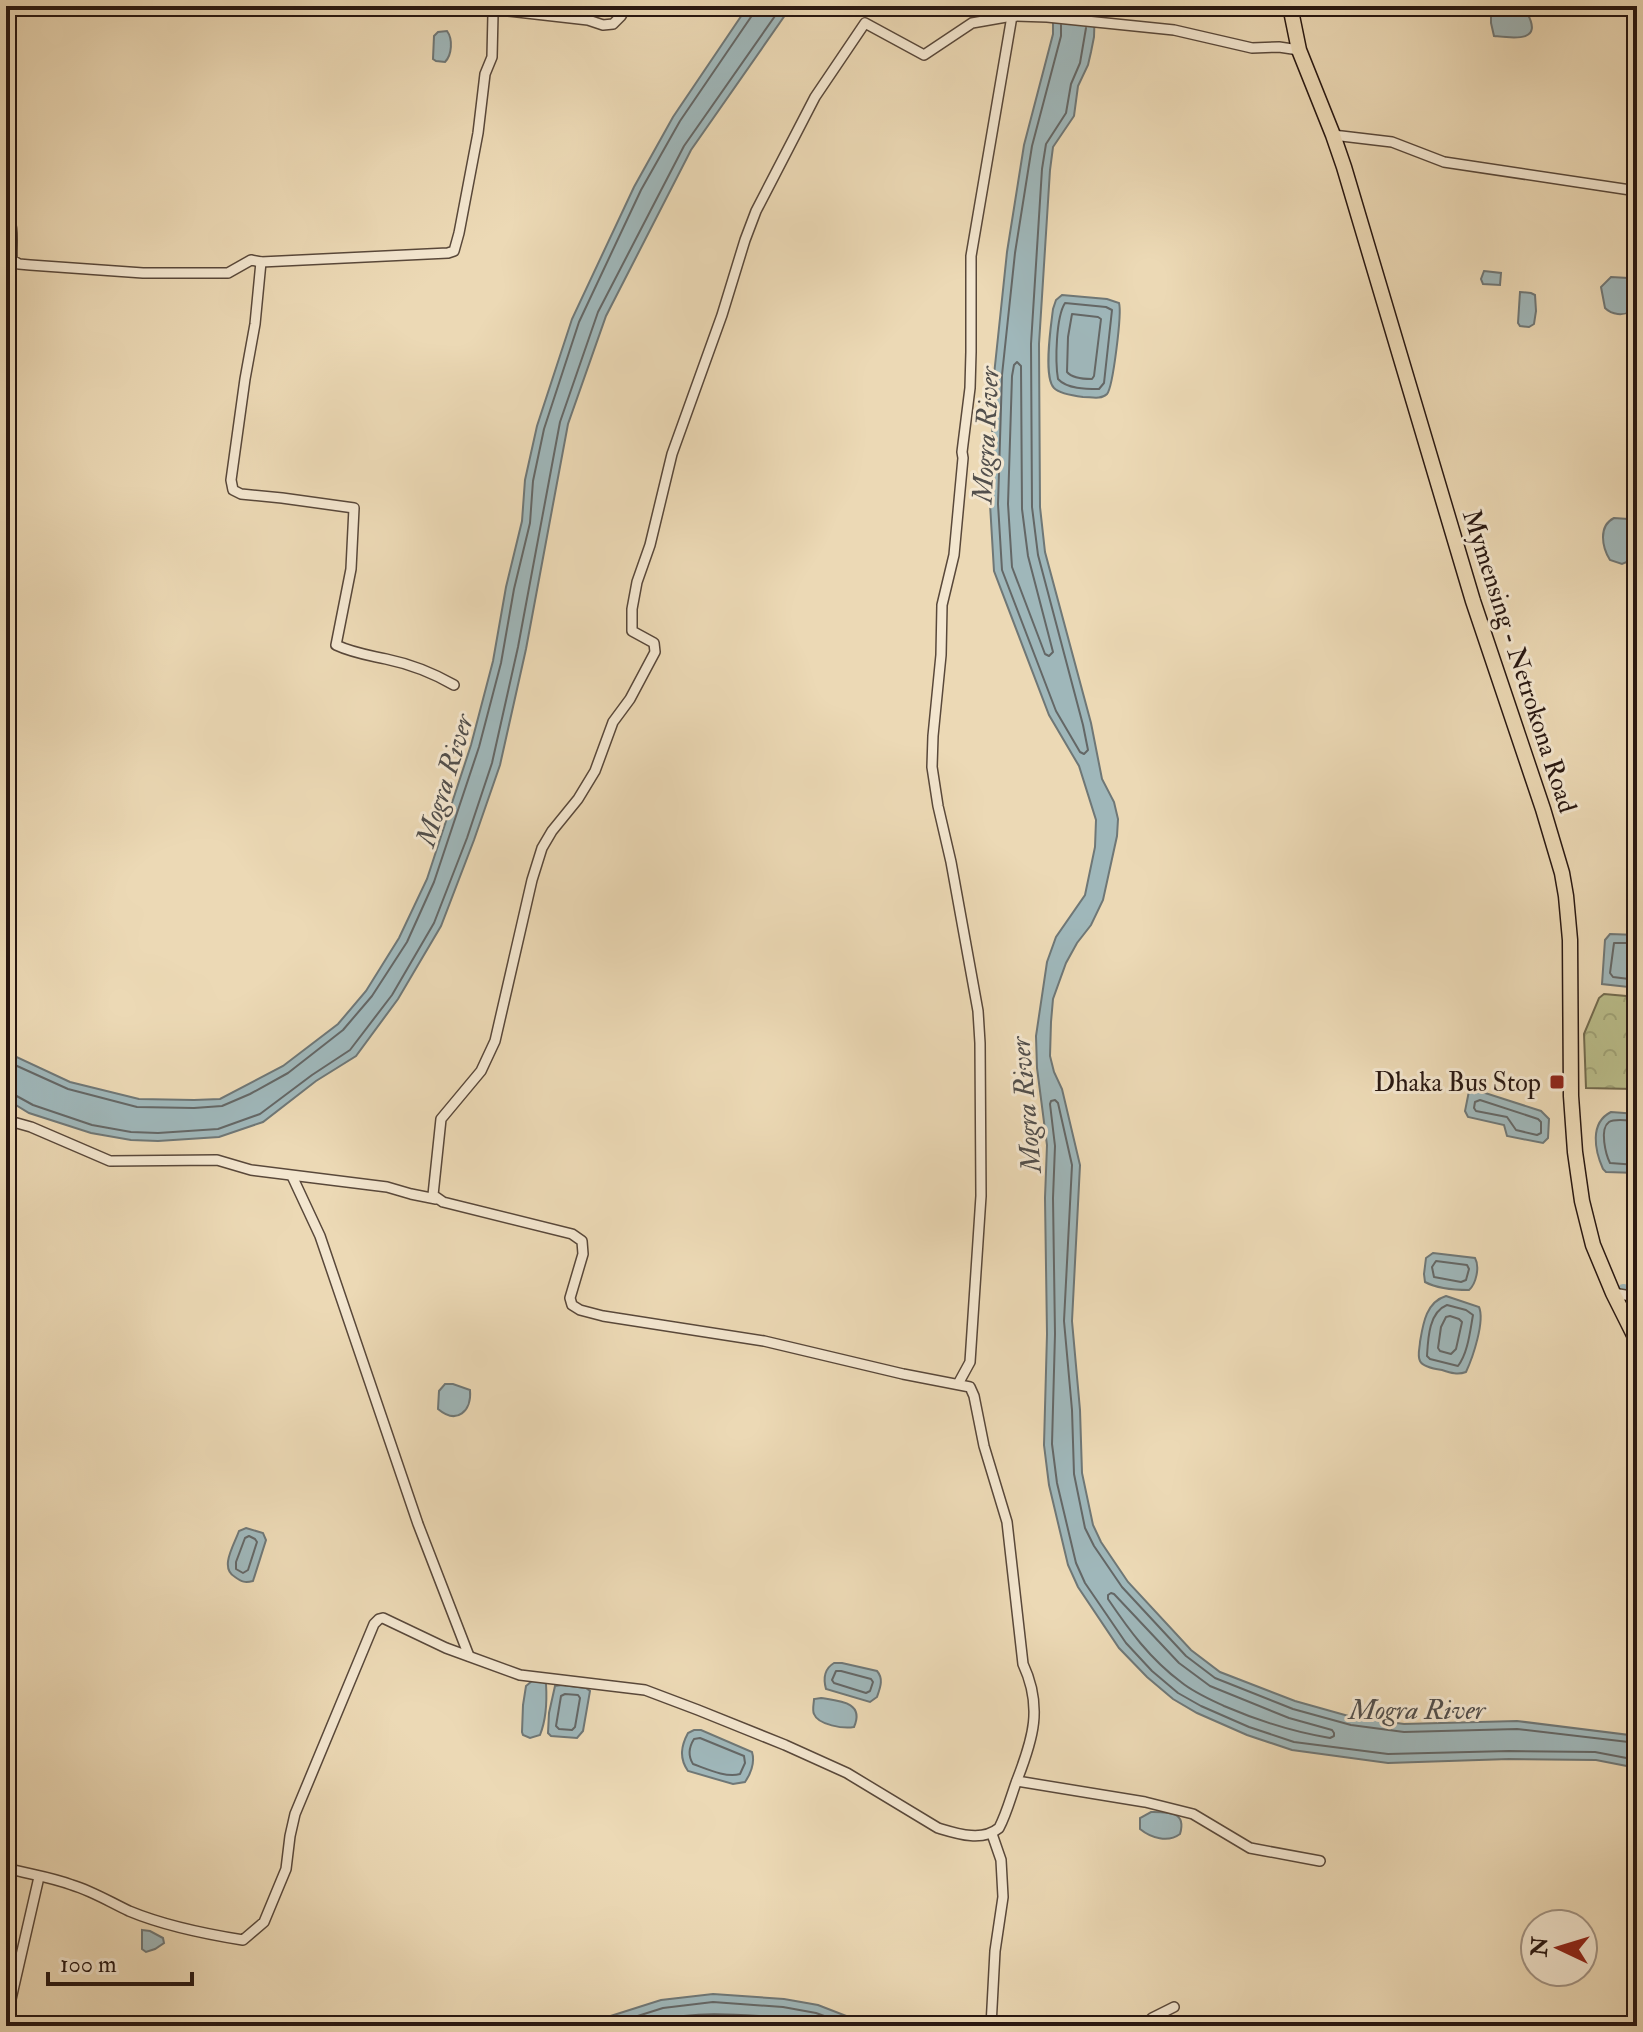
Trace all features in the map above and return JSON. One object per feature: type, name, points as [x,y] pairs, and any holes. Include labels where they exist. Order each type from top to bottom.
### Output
[{"type":"main road","name":"Mymensing - Netrokona Road","points":[[1290,6],[1299,50],[1333,135],[1473,601],[1562,873],[1570,940],[1571,1096],[1582,1201],[1593,1245],[1637,1341]]},
{"type":"street","points":[[6,212],[12,229],[12,260],[19,264],[143,273],[228,273],[251,260],[448,253],[454,251],[478,133],[485,74],[492,57],[493,14],[499,10],[588,20],[603,25],[613,24],[626,6]]},
{"type":"street","points":[[958,1384],[970,1362],[981,1196],[980,1043],[978,1011],[932,767],[933,736],[941,655],[942,605],[954,555],[970,388],[971,256],[1012,16]]},
{"type":"street","points":[[436,1199],[432,1189],[441,1119],[481,1071],[492,1048],[542,848],[595,771],[613,722],[630,699],[655,652],[654,643],[632,631],[637,582],[650,545],[672,454],[722,315],[745,240],[756,211],[815,97],[865,23],[924,55],[972,23],[1012,16],[1174,30],[1252,48],[1299,50]]},
{"type":"street","points":[[1333,135],[1392,142],[1444,162],[1637,191]]},
{"type":"street","points":[[261,262],[255,324],[231,480],[233,490],[241,494],[354,508],[351,569],[336,645],[354,653],[418,668],[454,685]]},
{"type":"street","points":[[6,1120],[31,1127],[110,1161],[217,1160],[251,1170],[387,1187],[572,1234],[582,1241],[583,1254],[570,1298],[572,1305],[580,1310],[764,1341],[970,1387],[1007,1522],[1023,1664],[1035,1703],[1033,1735],[1004,1819],[992,1834],[970,1835],[938,1828],[847,1773],[785,1745],[645,1690],[520,1675],[383,1618],[377,1621],[295,1814],[286,1869],[264,1922],[243,1940],[159,1921],[70,1884],[6,1868]]},
{"type":"street","points":[[292,1176],[320,1236],[418,1524],[469,1656]]},
{"type":"street","points":[[1613,1293],[1637,1297]]},
{"type":"street","points":[[1017,1781],[1145,1802],[1193,1814],[1250,1848],[1320,1861]]},
{"type":"street","points":[[991,2026],[1003,1885],[1001,1860],[992,1834]]},
{"type":"street","points":[[6,2021],[39,1877]]},
{"type":"street","points":[[1147,2026],[1152,2018],[1174,2007]]},
{"type":"green space","points":[[1604,994],[1637,997],[1637,1098],[1634,1098],[1633,1089],[1586,1088],[1584,1034],[1599,998]]},
{"type":"water","points":[[748,6],[795,6],[788,11],[691,150],[606,316],[568,424],[526,649],[500,765],[441,926],[398,999],[356,1056],[316,1081],[263,1122],[219,1137],[158,1141],[91,1133],[29,1113],[6,1099],[6,1052],[70,1082],[139,1099],[220,1099],[283,1066],[338,1024],[366,991],[399,938],[427,879],[471,745],[493,661],[522,521],[525,480],[537,426],[572,319],[634,187],[673,117]]},
{"type":"water","points":[[1053,6],[1095,6],[1094,37],[1088,65],[1078,86],[1074,116],[1053,147],[1050,170],[1039,344],[1040,507],[1045,552],[1091,723],[1102,779],[1114,802],[1118,819],[1103,900],[1066,963],[1053,999],[1051,1022],[1050,1056],[1062,1089],[1080,1165],[1072,1321],[1082,1473],[1093,1525],[1128,1582],[1191,1650],[1220,1672],[1295,1701],[1352,1717],[1404,1724],[1517,1721],[1637,1736],[1637,1768],[1596,1760],[1388,1763],[1292,1750],[1247,1735],[1197,1713],[1173,1699],[1147,1677],[1119,1648],[1078,1587],[1068,1565],[1049,1485],[1044,1445],[1047,1145],[1036,1036],[1047,962],[1056,937],[1085,895],[1095,847],[1096,820],[1079,766],[1049,715],[994,571],[990,504],[994,375],[1007,252],[1024,145],[1053,34]]},
{"type":"water","points":[[1500,12],[1527,13],[1532,30],[1517,38],[1494,36],[1491,16]]},
{"type":"water","points":[[447,31],[451,42],[449,55],[445,62],[436,61],[433,59],[434,36]]},
{"type":"water","points":[[1484,271],[1501,273],[1500,285],[1483,284]]},
{"type":"water","points":[[1611,277],[1628,278],[1634,286],[1637,299],[1632,311],[1618,314],[1605,308],[1601,287]]},
{"type":"water","points":[[1520,292],[1535,295],[1534,324],[1529,327],[1518,323]]},
{"type":"water","points":[[1062,295],[1119,303],[1112,378],[1107,394],[1102,397],[1064,393],[1054,388],[1051,382],[1048,362],[1053,309]]},
{"type":"water","points":[[1614,518],[1628,519],[1637,538],[1634,559],[1622,564],[1610,560],[1605,549],[1604,531]]},
{"type":"water","points":[[1610,934],[1637,935],[1637,988],[1602,984],[1605,940]]},
{"type":"water","points":[[1469,1091],[1479,1091],[1541,1111],[1549,1119],[1548,1138],[1543,1143],[1507,1136],[1504,1125],[1468,1117],[1465,1111]]},
{"type":"water","points":[[1611,1112],[1637,1114],[1637,1173],[1606,1172],[1603,1169],[1596,1146],[1597,1130],[1599,1123]]},
{"type":"water","points":[[1433,1253],[1475,1258],[1476,1275],[1469,1290],[1441,1288],[1425,1282],[1426,1258]]},
{"type":"water","points":[[1446,1296],[1479,1307],[1475,1349],[1463,1373],[1430,1367],[1419,1359],[1427,1314],[1434,1303]]},
{"type":"water","points":[[445,1384],[470,1390],[469,1404],[457,1416],[438,1409],[439,1391]]},
{"type":"water","points":[[246,1528],[263,1533],[266,1540],[253,1581],[244,1582],[230,1573],[228,1562],[239,1531]]},
{"type":"water","points":[[834,1663],[877,1671],[881,1680],[877,1697],[870,1702],[826,1689],[825,1674]]},
{"type":"water","points":[[532,1681],[546,1684],[546,1703],[540,1735],[530,1738],[522,1732],[526,1686]]},
{"type":"water","points":[[555,1686],[590,1691],[583,1731],[577,1738],[551,1736],[548,1733]]},
{"type":"water","points":[[814,1699],[842,1702],[853,1708],[856,1712],[854,1727],[832,1725],[816,1718]]},
{"type":"water","points":[[701,1730],[752,1752],[752,1767],[745,1782],[733,1784],[688,1771],[682,1757],[683,1747],[688,1733]]},
{"type":"water","points":[[1151,1812],[1178,1817],[1181,1821],[1180,1834],[1160,1838],[1140,1829],[1140,1818]]},
{"type":"water","points":[[142,1930],[163,1938],[164,1943],[146,1952],[142,1949]]},
{"type":"water","points":[[713,1994],[784,1999],[818,2005],[872,2026],[579,2026],[661,2000]]},
{"type":"waterway","points":[[1623,1289],[1637,1292]]},
{"type":"place","name":"Dhaka Bus Stop","points":[[1557,1082]]},
{"type":"water label","name":"Mogra River","points":[[985,435]]},
{"type":"water label","name":"Mogra River","points":[[444,780]]},
{"type":"water label","name":"Mogra River","points":[[1025,1105]]},
{"type":"water label","name":"Mogra River","points":[[1417,1709]]}]
